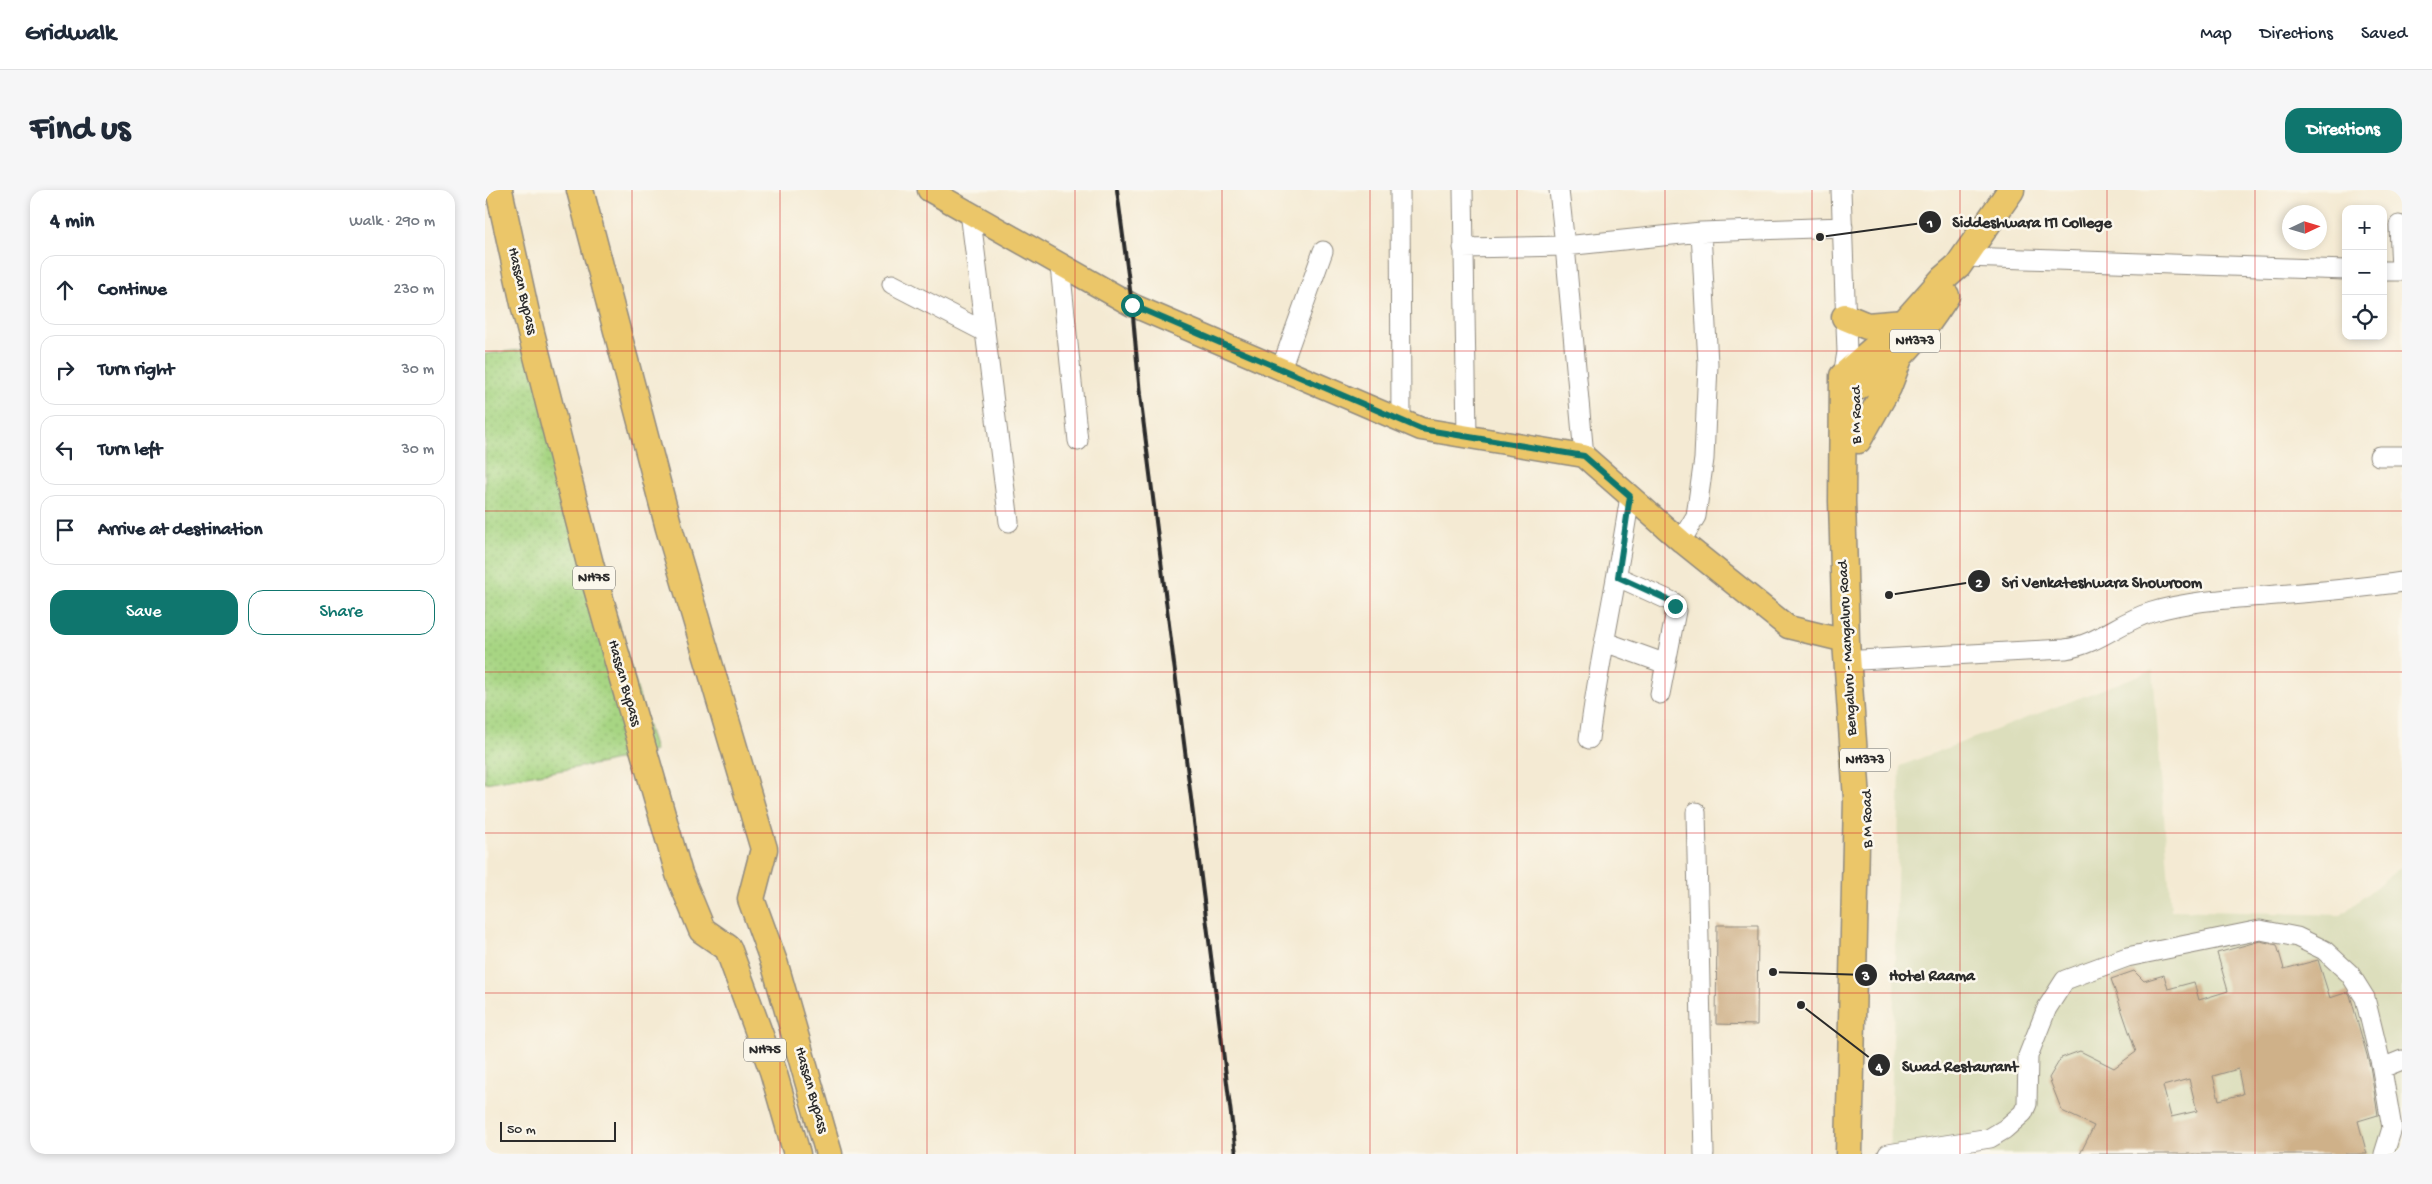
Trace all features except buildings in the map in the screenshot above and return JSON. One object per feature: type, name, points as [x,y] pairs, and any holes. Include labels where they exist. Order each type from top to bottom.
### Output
[{"type":"highway","name":"Hassan Bypass","points":[[499,190],[526,313],[590,564],[679,874],[702,930],[728,948],[773,1071],[797,1154]]},
{"type":"highway","name":"Hassan Bypass","points":[[580,190],[669,528],[764,849],[751,899],[775,965],[829,1154]]},
{"type":"highway","name":"NH373","points":[[1849,375],[1905,323],[1943,279],[1961,262],[2011,190]]},
{"type":"highway","name":"NH373","points":[[1849,375],[1900,358],[1921,334],[1955,282],[1961,262]]},
{"type":"highway","points":[[1845,317],[1867,326],[1905,323]]},
{"type":"highway","points":[[1858,440],[1888,387],[1900,358]]},
{"type":"highway","name":"B M Road","points":[[1849,375],[1858,440],[1853,651],[1869,816],[1867,1154]]},
{"type":"highway","name":"Bengaluru - Mangaluru Road","points":[[1849,375],[1843,502],[1853,651],[1857,799],[1849,1154]]},
{"type":"main road","points":[[929,190],[1060,266],[1132,305],[1421,429],[1584,456],[1681,541],[1788,627],[1853,651]]},
{"type":"street","points":[[1400,190],[1401,420]]},
{"type":"street","points":[[1463,190],[1467,436]]},
{"type":"street","points":[[1559,190],[1584,456]]},
{"type":"street","name":"Bengaluru - Mangaluru Road","points":[[1841,190],[1849,375]]},
{"type":"street","points":[[969,212],[1009,522]]},
{"type":"street","points":[[2395,271],[2399,225]]},
{"type":"street","points":[[1463,248],[1565,246],[1701,232],[1843,227]]},
{"type":"street","points":[[1681,541],[1696,516],[1704,459],[1708,364],[1701,232]]},
{"type":"street","points":[[1281,369],[1323,252]]},
{"type":"street","points":[[1961,262],[2342,270]]},
{"type":"street","points":[[1060,266],[1078,441]]},
{"type":"street","points":[[892,284],[985,332]]},
{"type":"street","points":[[2379,456],[2402,456]]},
{"type":"street","points":[[1589,739],[1596,683],[1618,577],[1630,496]]},
{"type":"street","points":[[1618,577],[1673,602],[1676,611],[1660,694]]},
{"type":"street","points":[[1853,651],[2065,649],[2091,644],[2111,629],[2151,612],[2211,600],[2363,588],[2402,582]]},
{"type":"street","points":[[1605,642],[1666,664]]},
{"type":"street","points":[[1696,812],[1704,1154]]},
{"type":"street","points":[[1887,1154],[1993,1146],[2005,1130],[2023,1112],[2027,1104],[2028,1056],[2047,1008],[2065,980],[2127,957],[2260,930],[2297,938],[2324,950],[2350,974],[2365,998],[2382,1068],[2392,1128],[2384,1154]]},
{"type":"street","points":[[2382,1068],[2402,1060]]},
{"type":"shaded area","points":[[2153,670],[2171,910],[2341,915],[2402,866],[2402,1154],[1890,1154],[1900,766]]},
{"type":"green space","points":[[538,348],[655,751],[604,763],[485,783],[485,354]]},
{"type":"railway","points":[[1117,190],[1132,305],[1140,395],[1236,1154]]},
{"type":"place","name":"Siddeshwara ITI College","points":[[1820,237]]},
{"type":"place","name":"Sri Venkateshwara Showroom","points":[[1889,595]]},
{"type":"place","name":"Hotel Raama","points":[[1773,972]]},
{"type":"place","name":"Swad Restaurant","points":[[1801,1005]]},
{"type":"route","points":[[1132,305],[1421,429],[1584,456],[1630,496],[1618,577],[1673,602],[1675,606]]}]
